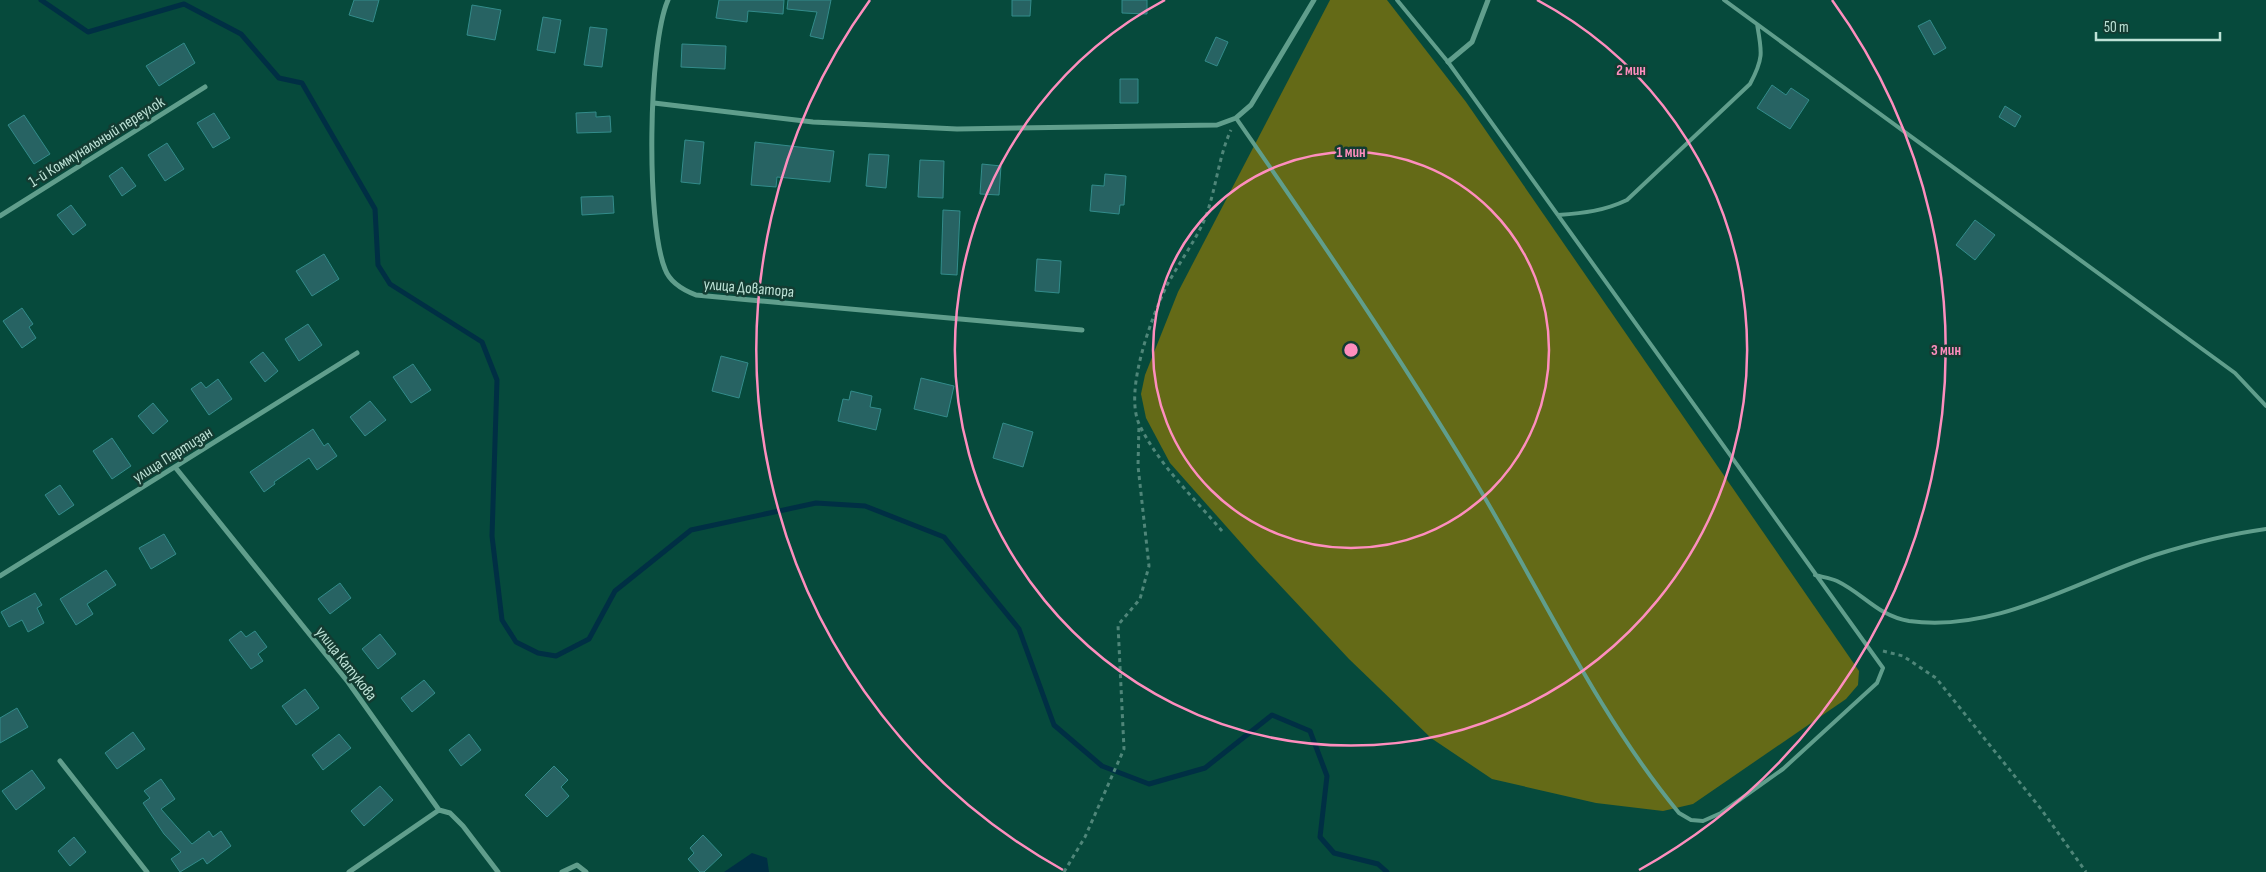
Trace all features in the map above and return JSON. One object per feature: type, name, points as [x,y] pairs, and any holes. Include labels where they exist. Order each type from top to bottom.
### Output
[{"type":"street","name":"улица Доватора","points":[[668,0],[658,31],[654,103],[654,196],[660,252],[665,271],[683,290],[696,295],[1082,330]]},
{"type":"street","points":[[654,103],[813,122],[956,129],[1217,125],[1236,118],[1251,105],[1314,0]]},
{"type":"street","points":[[1448,62],[1472,42],[1488,0]]},
{"type":"street","name":"1-й Коммунальный переулок","points":[[0,216],[206,88]]},
{"type":"street","name":"улица Партизан","points":[[0,576],[357,354]]},
{"type":"street","name":"улица Катукова","points":[[175,467],[348,682],[439,810],[450,813],[463,826],[498,872]]},
{"type":"street","points":[[60,761],[147,872]]},
{"type":"street","points":[[349,872],[439,810]]},
{"type":"street","points":[[562,872],[577,865],[586,872]]},
{"type":"lane","points":[[1236,118],[1357,293],[1474,479],[1569,649],[1616,724],[1679,813],[1691,820],[1704,821],[1721,813],[1783,769],[1877,683],[1883,668],[1871,648],[1814,574],[1448,62],[1397,0]]},
{"type":"lane","points":[[1724,0],[2236,373],[2266,406]]},
{"type":"lane","points":[[1558,215],[1608,209],[1627,200],[1750,84],[1760,65],[1762,47],[1757,24]]},
{"type":"lane","points":[[1814,574],[1837,581],[1882,613],[1907,620],[1937,624],[1975,620],[2024,606],[2156,555],[2266,529]]},
{"type":"path","points":[[1064,872],[1086,837],[1101,796],[1124,749],[1118,625],[1140,599],[1149,566],[1138,466],[1139,425],[1135,408],[1135,392],[1140,358],[1166,287],[1200,230],[1208,210],[1228,137],[1236,118]]},
{"type":"path","points":[[1139,425],[1164,464],[1222,530]]},
{"type":"path","points":[[1871,648],[1903,656],[1936,678],[2041,809],[2086,872]]},
{"type":"green space","points":[[1330,0],[1387,0],[1466,102],[1859,671],[1858,685],[1846,699],[1693,804],[1663,811],[1596,803],[1492,779],[1431,738],[1349,659],[1257,561],[1170,463],[1146,418],[1141,394],[1145,375],[1178,292]]},
{"type":"water","points":[[752,853],[767,858],[769,872],[724,872]]},
{"type":"building","points":[[354,0],[379,0],[373,22],[349,15]]},
{"type":"building","points":[[719,0],[784,0],[783,14],[748,11],[747,22],[716,18]]},
{"type":"building","points":[[788,0],[831,0],[823,39],[810,36],[817,12],[787,9]]},
{"type":"building","points":[[1012,0],[1031,0],[1030,16],[1012,16]]},
{"type":"building","points":[[1122,0],[1147,0],[1147,14],[1122,13]]},
{"type":"building","points":[[472,5],[501,10],[495,40],[467,35]]},
{"type":"building","points":[[543,17],[561,20],[555,53],[537,50]]},
{"type":"building","points":[[1930,20],[1946,48],[1934,55],[1918,26]]},
{"type":"building","points":[[590,27],[607,29],[602,67],[584,65]]},
{"type":"building","points":[[1216,37],[1228,42],[1217,66],[1205,61]]},
{"type":"building","points":[[184,43],[195,63],[159,86],[146,66]]},
{"type":"building","points":[[682,44],[726,46],[725,69],[681,67]]},
{"type":"building","points":[[1120,79],[1138,79],[1138,103],[1120,103]]},
{"type":"building","points":[[1772,85],[1786,95],[1791,88],[1809,100],[1790,129],[1757,108]]},
{"type":"building","points":[[2005,106],[2021,116],[2015,127],[1999,117]]},
{"type":"building","points":[[596,112],[596,117],[610,116],[611,132],[577,133],[576,113]]},
{"type":"building","points":[[214,113],[230,138],[213,148],[197,123]]},
{"type":"building","points":[[24,115],[50,154],[34,164],[8,125]]},
{"type":"building","points":[[685,140],[704,142],[700,184],[681,182]]},
{"type":"building","points":[[755,142],[834,151],[830,182],[777,177],[776,187],[751,185]]},
{"type":"building","points":[[167,143],[184,169],[165,181],[148,155]]},
{"type":"building","points":[[869,154],[889,155],[886,188],[866,186]]},
{"type":"building","points":[[920,160],[944,161],[943,198],[918,197]]},
{"type":"building","points":[[982,164],[1001,166],[999,195],[980,194]]},
{"type":"building","points":[[122,167],[136,186],[122,196],[109,176]]},
{"type":"building","points":[[1105,174],[1126,176],[1124,205],[1120,205],[1119,214],[1090,211],[1092,185],[1104,186]]},
{"type":"building","points":[[613,196],[614,213],[582,215],[581,197]]},
{"type":"building","points":[[71,205],[86,225],[73,235],[57,215]]},
{"type":"building","points":[[943,210],[960,211],[957,275],[941,274]]},
{"type":"building","points":[[1975,220],[1995,235],[1975,260],[1956,245]]},
{"type":"building","points":[[324,254],[339,279],[312,296],[296,271]]},
{"type":"building","points":[[1037,259],[1061,261],[1059,293],[1035,291]]},
{"type":"building","points":[[22,308],[33,324],[29,327],[36,338],[22,348],[3,321]]},
{"type":"building","points":[[308,324],[322,345],[299,361],[285,339]]},
{"type":"building","points":[[263,352],[278,371],[265,382],[250,362]]},
{"type":"building","points":[[721,356],[748,363],[739,398],[712,391]]},
{"type":"building","points":[[413,364],[431,390],[411,403],[393,377]]},
{"type":"building","points":[[921,378],[954,386],[947,417],[914,409]]},
{"type":"building","points":[[218,379],[232,399],[209,415],[191,389],[201,382],[206,388]]},
{"type":"building","points":[[851,391],[872,396],[870,407],[881,409],[876,430],[838,421],[843,399],[849,400]]},
{"type":"building","points":[[370,401],[386,420],[365,436],[350,417]]},
{"type":"building","points":[[153,403],[168,421],[153,434],[138,416]]},
{"type":"building","points":[[1003,423],[1033,432],[1023,467],[993,458]]},
{"type":"building","points":[[313,429],[324,446],[328,443],[337,456],[317,470],[309,458],[274,482],[275,484],[264,492],[250,472]]},
{"type":"building","points":[[112,438],[131,466],[112,479],[93,451]]},
{"type":"building","points":[[60,485],[74,505],[59,515],[45,495]]},
{"type":"building","points":[[164,534],[176,554],[151,569],[139,548]]},
{"type":"building","points":[[106,570],[116,585],[87,604],[93,614],[76,625],[60,599]]},
{"type":"building","points":[[340,583],[351,598],[330,614],[318,599]]},
{"type":"building","points":[[35,593],[42,605],[37,608],[44,623],[28,632],[22,620],[9,627],[1,612]]},
{"type":"building","points":[[241,631],[246,637],[255,631],[267,647],[258,654],[263,661],[251,669],[229,640]]},
{"type":"building","points":[[380,634],[396,654],[378,669],[362,649]]},
{"type":"building","points":[[424,680],[435,693],[412,712],[401,698]]},
{"type":"building","points":[[305,689],[319,708],[296,725],[282,706]]},
{"type":"building","points":[[17,708],[28,727],[0,743],[0,718]]},
{"type":"building","points":[[133,732],[145,749],[117,769],[105,753]]},
{"type":"building","points":[[339,734],[351,748],[323,770],[312,755]]},
{"type":"building","points":[[469,734],[481,750],[461,766],[449,750]]},
{"type":"building","points":[[554,766],[568,780],[561,787],[569,796],[547,817],[525,795]]},
{"type":"building","points":[[32,770],[45,788],[16,810],[2,791]]},
{"type":"building","points":[[161,779],[175,799],[161,809],[192,844],[209,831],[213,837],[221,831],[231,846],[207,864],[203,858],[180,872],[171,859],[181,852],[164,834],[143,803],[150,798],[144,791]]},
{"type":"building","points":[[380,786],[393,800],[364,826],[351,811]]},
{"type":"building","points":[[703,835],[722,855],[704,872],[700,872],[688,859],[694,853],[690,848]]},
{"type":"building","points":[[74,837],[86,852],[70,866],[58,851]]},
{"type":"waterway","points":[[41,0],[88,32],[184,4],[241,34],[279,78],[302,83],[375,209],[378,265],[390,284],[482,342],[497,380],[492,536],[502,620],[516,642],[538,653],[556,656],[589,639],[615,591],[691,530],[816,503],[865,506],[944,537],[1019,629],[1054,725],[1102,766],[1149,784],[1205,768],[1272,715],[1310,731],[1327,776],[1320,837],[1334,853],[1378,864],[1387,872]]}]
